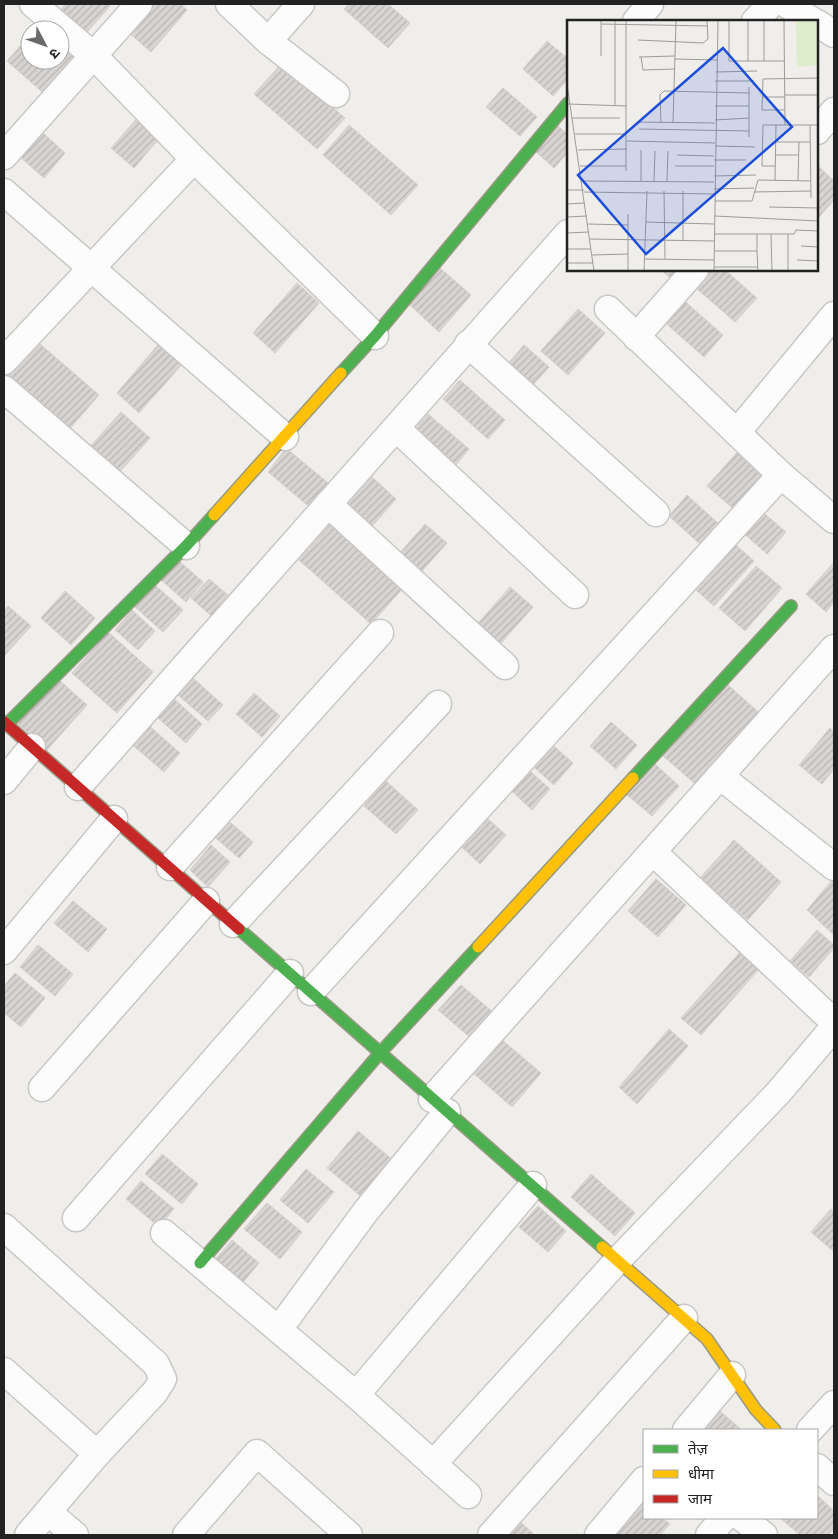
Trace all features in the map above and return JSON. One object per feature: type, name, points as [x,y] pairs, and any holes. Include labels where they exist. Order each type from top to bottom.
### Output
[{"type":"street","points":[[33,4],[94,55],[194,159],[375,336]]},
{"type":"street","points":[[4,156],[139,4]]},
{"type":"street","points":[[229,4],[268,41],[336,94]]},
{"type":"street","points":[[268,41],[301,4]]},
{"type":"street","points":[[637,20],[650,4]]},
{"type":"street","points":[[758,20],[792,8]]},
{"type":"street","points":[[818,24],[834,34]]},
{"type":"street","points":[[567,104],[375,336],[285,437],[186,546],[5,723],[707,1339],[756,1410],[774,1429]]},
{"type":"street","points":[[818,130],[834,111]]},
{"type":"street","points":[[4,361],[194,159]]},
{"type":"street","points":[[4,192],[285,437]]},
{"type":"street","points":[[78,787],[567,234]]},
{"type":"street","points":[[636,337],[694,271]]},
{"type":"street","points":[[608,308],[636,337],[738,431],[781,475],[831,511]]},
{"type":"street","points":[[738,431],[834,315]]},
{"type":"street","points":[[468,344],[656,514]]},
{"type":"street","points":[[4,389],[186,546]]},
{"type":"street","points":[[396,428],[575,595]]},
{"type":"street","points":[[311,992],[781,475]]},
{"type":"street","points":[[328,504],[505,666]]},
{"type":"street","points":[[200,1263],[380,1053],[791,606]]},
{"type":"street","points":[[170,868],[380,633]]},
{"type":"street","points":[[279,1329],[440,1106],[653,852],[834,648]]},
{"type":"street","points":[[233,924],[438,704]]},
{"type":"street","points":[[4,781],[32,747]]},
{"type":"street","points":[[720,776],[834,867]]},
{"type":"street","points":[[4,951],[114,820]]},
{"type":"street","points":[[653,852],[834,1022]]},
{"type":"street","points":[[42,1088],[206,900]]},
{"type":"street","points":[[76,1218],[290,973]]},
{"type":"street","points":[[433,1464],[617,1261],[778,1093],[834,1027]]},
{"type":"street","points":[[356,1395],[533,1185]]},
{"type":"street","points":[[4,1227],[156,1364],[163,1379],[155,1392],[28,1535]]},
{"type":"street","points":[[164,1233],[356,1395],[468,1495]]},
{"type":"street","points":[[491,1535],[684,1318]]},
{"type":"street","points":[[4,1370],[98,1454]]},
{"type":"street","points":[[687,1429],[732,1375]]},
{"type":"street","points":[[811,1429],[834,1404]]},
{"type":"street","points":[[186,1535],[257,1453],[339,1532]]},
{"type":"street","points":[[818,1468],[834,1482]]},
{"type":"street","points":[[598,1535],[643,1481]]},
{"type":"street","points":[[48,1512],[75,1535]]},
{"type":"street","points":[[709,1535],[723,1519]]},
{"type":"street","points":[[743,1519],[764,1535]]},
{"type":"building","points":[[66,4],[107,4],[110,6],[80,40],[70,31],[70,20],[57,20],[54,17]]},
{"type":"building","points":[[149,4],[181,4],[187,10],[151,52],[126,30]]},
{"type":"building","points":[[349,4],[388,4],[410,23],[388,48],[344,9]]},
{"type":"building","points":[[547,41],[567,58],[567,80],[553,96],[523,69]]},
{"type":"building","points":[[20,46],[20,70],[70,70],[70,53],[79,61],[48,97],[7,61]]},
{"type":"building","points":[[282,63],[345,118],[317,149],[254,94]]},
{"type":"building","points":[[503,88],[537,117],[520,136],[486,107]]},
{"type":"building","points":[[141,114],[163,134],[134,168],[111,148]]},
{"type":"building","points":[[349,125],[418,185],[391,215],[323,155]]},
{"type":"building","points":[[558,126],[567,134],[567,153],[554,168],[535,151]]},
{"type":"building","points":[[42,132],[65,153],[44,178],[20,157]]},
{"type":"building","points":[[818,166],[834,181],[834,200],[818,218]]},
{"type":"building","points":[[440,268],[471,295],[439,332],[409,304]]},
{"type":"building","points":[[662,271],[687,271],[676,283]]},
{"type":"building","points":[[711,271],[726,271],[757,298],[735,322],[696,288]]},
{"type":"building","points":[[297,283],[319,303],[275,353],[253,333]]},
{"type":"building","points":[[680,297],[723,335],[704,357],[661,319]]},
{"type":"building","points":[[578,309],[605,333],[568,375],[541,351]]},
{"type":"building","points":[[32,337],[99,395],[66,433],[4,378],[4,369]]},
{"type":"building","points":[[162,340],[185,361],[139,413],[117,393]]},
{"type":"building","points":[[524,345],[549,367],[525,394],[500,373]]},
{"type":"building","points":[[460,380],[505,420],[488,439],[443,399]]},
{"type":"building","points":[[121,412],[150,438],[117,475],[88,449]]},
{"type":"building","points":[[428,414],[469,449],[450,472],[409,436]]},
{"type":"building","points":[[286,448],[333,487],[313,510],[268,472]]},
{"type":"building","points":[[741,448],[769,472],[735,510],[707,486]]},
{"type":"building","points":[[372,477],[396,499],[367,532],[343,510]]},
{"type":"building","points":[[687,495],[719,524],[701,545],[669,516]]},
{"type":"building","points":[[758,508],[786,532],[767,554],[740,530]]},
{"type":"building","points":[[332,522],[405,586],[371,624],[299,560]]},
{"type":"building","points":[[425,524],[447,543],[414,580],[393,561]]},
{"type":"building","points":[[727,537],[754,561],[714,606],[687,582]]},
{"type":"building","points":[[178,560],[203,582],[186,602],[160,579]]},
{"type":"building","points":[[834,562],[834,602],[826,612],[806,594]]},
{"type":"building","points":[[756,566],[782,588],[745,631],[719,608]]},
{"type":"building","points":[[209,579],[235,601],[217,621],[191,598]]},
{"type":"building","points":[[155,585],[183,610],[163,632],[135,607]]},
{"type":"building","points":[[510,587],[533,607],[495,650],[473,629]]},
{"type":"building","points":[[65,591],[95,618],[71,645],[41,618]]},
{"type":"building","points":[[8,606],[31,626],[4,656],[4,612]]},
{"type":"building","points":[[132,610],[155,631],[138,650],[115,630]]},
{"type":"building","points":[[108,632],[153,672],[117,713],[72,673]]},
{"type":"building","points":[[57,678],[87,705],[47,750],[17,723]]},
{"type":"building","points":[[193,678],[223,705],[208,721],[178,695]]},
{"type":"building","points":[[727,684],[764,717],[701,789],[663,756]]},
{"type":"building","points":[[254,693],[280,716],[262,737],[236,714]]},
{"type":"building","points":[[173,698],[202,724],[186,743],[157,717]]},
{"type":"building","points":[[611,722],[637,745],[616,769],[590,746]]},
{"type":"building","points":[[146,723],[180,753],[164,772],[129,742]]},
{"type":"building","points":[[830,728],[834,732],[834,769],[822,784],[799,765]]},
{"type":"building","points":[[545,738],[573,763],[554,785],[526,760]]},
{"type":"building","points":[[655,764],[679,786],[652,816],[627,795]]},
{"type":"building","points":[[523,765],[550,789],[532,810],[505,785]]},
{"type":"building","points":[[386,781],[418,810],[396,834],[364,806]]},
{"type":"building","points":[[480,812],[506,835],[480,864],[455,841]]},
{"type":"building","points":[[225,818],[253,842],[239,858],[211,834]]},
{"type":"building","points":[[734,840],[781,882],[748,920],[700,878]]},
{"type":"building","points":[[211,845],[230,862],[208,887],[190,870]]},
{"type":"building","points":[[834,878],[834,935],[807,910]]},
{"type":"building","points":[[656,879],[686,905],[658,937],[628,911]]},
{"type":"building","points":[[73,901],[107,929],[88,952],[54,923]]},
{"type":"building","points":[[817,930],[834,945],[834,948],[809,977],[790,961]]},
{"type":"building","points":[[38,945],[73,974],[55,996],[20,967]]},
{"type":"building","points":[[741,951],[760,968],[701,1035],[681,1018]]},
{"type":"building","points":[[15,973],[45,998],[21,1027],[4,1013],[4,986]]},
{"type":"building","points":[[461,985],[495,1014],[473,1040],[438,1010]]},
{"type":"building","points":[[669,1029],[688,1046],[637,1104],[619,1087]]},
{"type":"building","points":[[501,1039],[541,1073],[512,1107],[472,1072]]},
{"type":"building","points":[[358,1131],[394,1161],[363,1198],[327,1168]]},
{"type":"building","points":[[162,1154],[198,1184],[182,1204],[145,1174]]},
{"type":"building","points":[[306,1169],[334,1192],[308,1223],[280,1200]]},
{"type":"building","points":[[591,1174],[635,1213],[615,1236],[571,1197]]},
{"type":"building","points":[[141,1181],[174,1209],[159,1227],[126,1199]]},
{"type":"building","points":[[267,1203],[302,1232],[280,1259],[244,1229]]},
{"type":"building","points":[[538,1206],[566,1231],[548,1252],[519,1227]]},
{"type":"building","points":[[831,1209],[834,1212],[834,1252],[811,1232]]},
{"type":"building","points":[[232,1240],[259,1263],[240,1286],[212,1263]]},
{"type":"building","points":[[715,1407],[741,1429],[695,1429]]},
{"type":"building","points":[[818,1496],[834,1511],[834,1528],[828,1535],[800,1535],[781,1519],[818,1519]]},
{"type":"building","points":[[643,1502],[643,1519],[664,1519],[670,1524],[660,1535],[613,1535]]},
{"type":"building","points":[[518,1520],[535,1535],[504,1535]]},
{"type":"traffic: fast","points":[[341,373],[375,336],[567,104]]},
{"type":"traffic: fast","points":[[7,724],[186,546],[214,515]]},
{"type":"traffic: fast","points":[[633,778],[791,606]]},
{"type":"traffic: fast","points":[[239,929],[602,1247]]},
{"type":"traffic: fast","points":[[200,1263],[380,1053],[478,947]]},
{"type":"traffic: slow","points":[[214,515],[341,373]]},
{"type":"traffic: slow","points":[[478,947],[633,778]]},
{"type":"traffic: slow","points":[[602,1247],[707,1339],[756,1410],[774,1429]]},
{"type":"traffic: jam","points":[[4,722],[239,929]]}]
